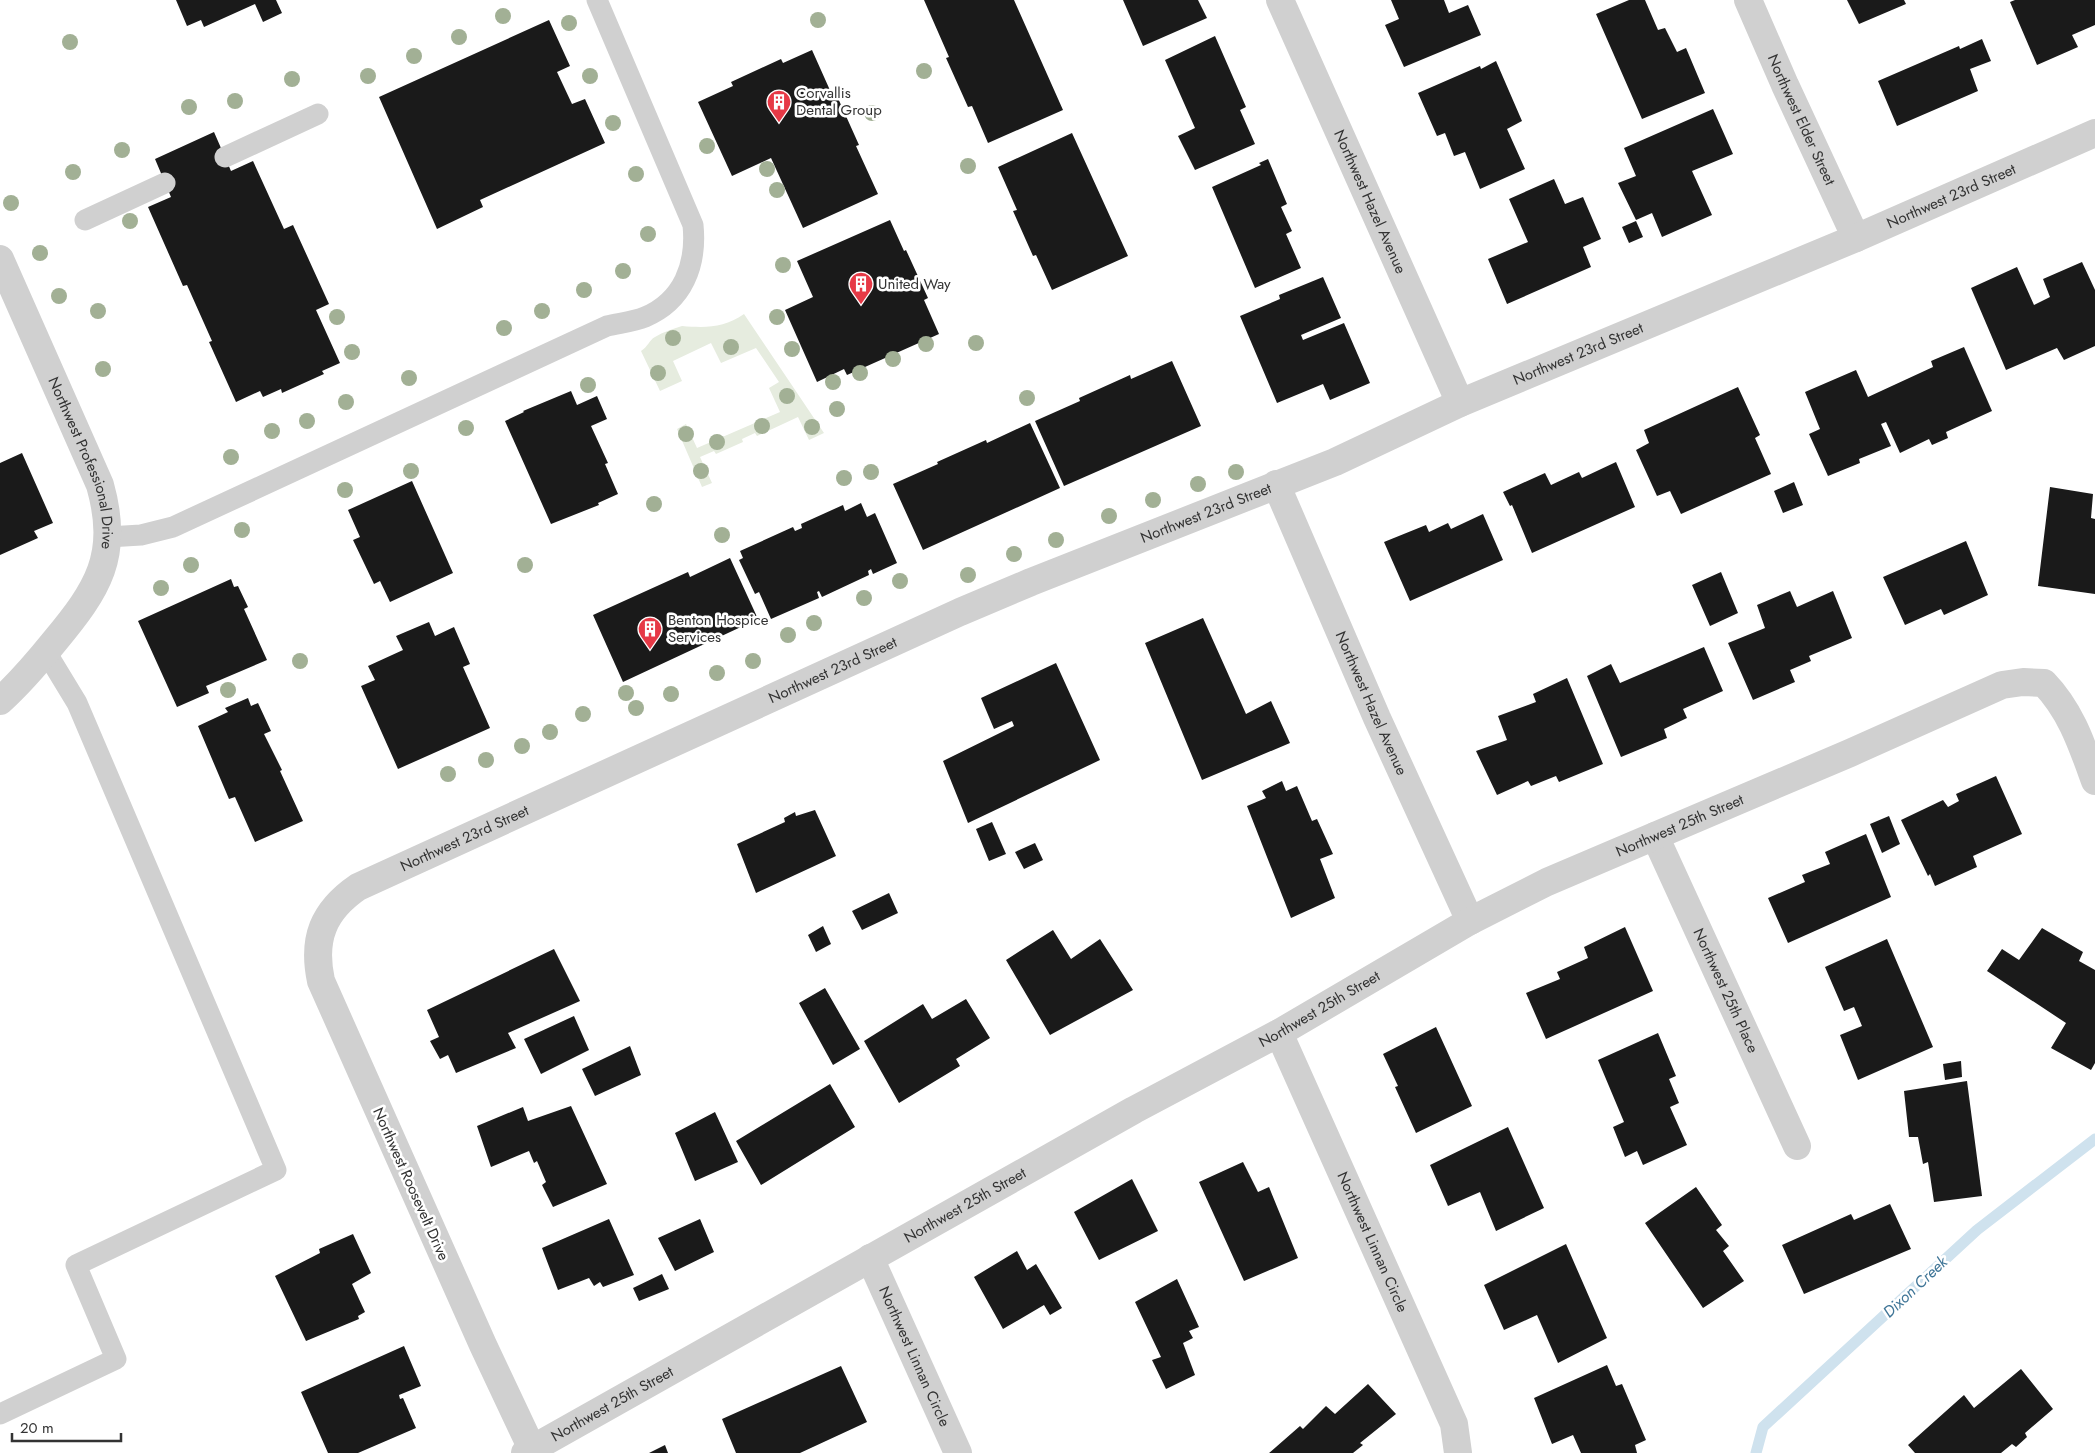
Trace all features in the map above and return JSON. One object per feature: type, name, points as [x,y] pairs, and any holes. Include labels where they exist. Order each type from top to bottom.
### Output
[{"type":"street","name":"Northwest Hazel Avenue","points":[[1280,0],[1460,403]]},
{"type":"street","name":"Northwest Elder Street","points":[[1748,0],[1856,238]]},
{"type":"street","name":"Northwest 23rd Street","points":[[329,914],[342,898],[358,887],[942,620],[1031,582],[1335,462],[1460,403],[1856,238],[2095,133]]},
{"type":"street","name":"Northwest Professional Drive","points":[[0,259],[100,485],[107,510],[108,537],[104,565],[95,586],[79,611],[23,680],[0,702]]},
{"type":"street","name":"Northwest Hazel Avenue","points":[[1276,484],[1377,718],[1470,921]]},
{"type":"street","name":"Northwest 25th Street","points":[[528,1451],[1134,1110],[1280,1033],[1470,921],[1547,882],[1850,753],[2002,685],[2023,682],[2044,684],[2059,698],[2069,715],[2095,781]]},
{"type":"street","name":"Northwest 25th Place","points":[[1655,836],[1797,1146]]},
{"type":"street","name":"Northwest Roosevelt Drive","points":[[329,914],[318,941],[317,961],[321,981],[528,1451]]},
{"type":"street","name":"Northwest Linnan Circle","points":[[1280,1033],[1454,1424],[1458,1453]]},
{"type":"street","name":"Northwest Linnan Circle","points":[[870,1258],[958,1453]]},
{"type":"lane","points":[[108,537],[141,535],[173,527],[607,326],[644,318],[662,308],[677,293],[688,276],[695,246],[693,225],[597,0]]},
{"type":"lane","points":[[225,157],[318,114]]},
{"type":"lane","points":[[85,220],[165,183]]},
{"type":"lane","points":[[0,1414],[116,1359],[76,1265],[276,1170],[77,703],[46,652]]},
{"type":"shaded area","points":[[744,314],[824,433],[809,440],[798,417],[757,436],[755,433],[742,439],[743,442],[716,454],[714,451],[700,457],[712,483],[702,487],[677,429],[686,424],[697,448],[780,412],[769,388],[779,382],[756,348],[721,363],[711,343],[673,361],[682,381],[660,391],[641,351],[653,338],[672,329],[682,326],[714,326],[737,319]]},
{"type":"building","points":[[176,0],[276,0],[282,13],[263,22],[255,4],[204,27],[201,20],[187,26]]},
{"type":"building","points":[[924,0],[1014,0],[1063,110],[988,143],[972,106],[968,107],[946,58],[949,57]]},
{"type":"building","points":[[1123,0],[1198,0],[1207,18],[1143,46]]},
{"type":"building","points":[[1391,0],[1444,0],[1449,13],[1468,5],[1481,35],[1404,67],[1385,25],[1399,19]]},
{"type":"building","points":[[1629,0],[1645,0],[1658,30],[1665,28],[1677,52],[1686,48],[1705,93],[1642,119],[1596,14]]},
{"type":"building","points":[[1847,0],[1904,0],[1906,4],[1859,24]]},
{"type":"building","points":[[2015,0],[2095,0],[2095,25],[2072,35],[2078,47],[2037,65],[2010,2]]},
{"type":"building","points":[[549,20],[570,66],[557,72],[572,104],[585,99],[605,143],[480,200],[483,207],[437,229],[379,97]]},
{"type":"building","points":[[1215,36],[1246,107],[1240,110],[1255,144],[1195,170],[1178,136],[1195,128],[1165,60]]},
{"type":"building","points":[[1982,39],[1991,61],[1970,69],[1978,91],[1897,126],[1878,81],[1959,46],[1960,49]]},
{"type":"building","name":"Corvallis Dental Group","points":[[812,50],[833,97],[837,96],[859,145],[856,146],[878,194],[803,228],[771,158],[732,176],[698,102],[733,86],[731,82],[781,59],[783,63]]},
{"type":"building","points":[[1496,61],[1522,121],[1507,129],[1525,169],[1480,189],[1465,152],[1454,156],[1445,133],[1437,136],[1418,93],[1480,66],[1481,69]]},
{"type":"building","points":[[1713,109],[1733,154],[1692,171],[1712,215],[1662,237],[1652,213],[1636,220],[1618,183],[1636,176],[1624,148]]},
{"type":"building","points":[[214,132],[231,171],[253,161],[284,229],[293,225],[329,304],[316,310],[340,363],[322,371],[324,374],[282,393],[281,389],[263,397],[260,391],[236,402],[209,342],[212,341],[187,285],[183,286],[148,207],[171,197],[155,159]]},
{"type":"building","points":[[1072,133],[1128,256],[1052,290],[1036,255],[1033,256],[1013,211],[1017,210],[998,167]]},
{"type":"building","points":[[1268,159],[1287,204],[1281,207],[1292,231],[1286,234],[1301,268],[1255,288],[1212,187],[1261,165],[1259,163]]},
{"type":"building","points":[[1554,179],[1565,204],[1583,197],[1601,239],[1583,247],[1591,267],[1507,304],[1488,259],[1528,242],[1509,199]]},
{"type":"building","name":"United Way","points":[[890,220],[928,298],[924,300],[939,334],[847,375],[844,369],[817,382],[785,310],[813,297],[797,261]]},
{"type":"building","points":[[1636,221],[1643,237],[1629,243],[1622,227]]},
{"type":"building","points":[[2082,262],[2095,290],[2095,346],[2064,360],[2057,348],[2006,370],[1971,288],[2017,267],[2034,305],[2050,297],[2043,279]]},
{"type":"building","points":[[1323,277],[1341,318],[1301,335],[1303,340],[1344,323],[1370,383],[1330,400],[1323,384],[1277,403],[1240,316],[1280,299],[1279,295]]},
{"type":"building","points":[[1964,347],[1992,411],[1946,432],[1948,438],[1932,445],[1929,439],[1900,453],[1886,422],[1881,424],[1891,446],[1859,459],[1860,463],[1828,476],[1809,434],[1820,429],[1805,392],[1856,370],[1868,397],[1933,367],[1931,361]]},
{"type":"building","points":[[1172,361],[1201,426],[1064,486],[1035,421],[1080,401],[1079,398],[1130,375],[1131,379]]},
{"type":"building","points":[[1738,387],[1760,435],[1755,438],[1771,474],[1681,514],[1670,491],[1657,496],[1636,450],[1649,443],[1644,430]]},
{"type":"building","points":[[571,391],[577,405],[597,396],[607,419],[591,426],[608,463],[605,464],[618,494],[598,503],[599,505],[551,524],[505,421],[523,411]]},
{"type":"building","points":[[1030,423],[1060,488],[923,550],[893,484],[986,440],[987,443]]},
{"type":"building","points":[[22,453],[53,523],[34,531],[38,538],[0,555],[0,463]]},
{"type":"building","points":[[1616,462],[1635,507],[1532,553],[1512,505],[1510,506],[1503,492],[1545,473],[1551,485],[1579,472],[1582,478]]},
{"type":"building","points":[[412,481],[453,573],[390,602],[380,581],[374,584],[353,540],[360,537],[348,510]]},
{"type":"building","points":[[1794,482],[1803,505],[1783,513],[1774,491]]},
{"type":"building","points":[[2050,487],[2093,494],[2091,518],[2095,519],[2095,594],[2038,586]]},
{"type":"building","points":[[861,503],[867,517],[875,513],[897,563],[873,574],[871,569],[868,571],[869,575],[822,597],[819,591],[817,592],[819,598],[771,619],[759,592],[755,594],[739,560],[743,558],[740,551],[793,527],[795,531],[802,528],[801,524],[843,505],[845,511]]},
{"type":"building","points":[[1483,514],[1503,560],[1410,601],[1384,542],[1426,525],[1429,532],[1448,523],[1451,529]]},
{"type":"building","points":[[1966,541],[1988,595],[1944,615],[1941,609],[1905,625],[1883,577]]},
{"type":"building","name":"Benton Hospice Services","points":[[730,558],[758,619],[623,682],[593,615],[688,572],[690,577]]},
{"type":"building","points":[[1721,572],[1738,613],[1710,626],[1692,585]]},
{"type":"building","points":[[231,579],[234,587],[238,586],[248,607],[244,609],[267,660],[206,686],[209,693],[177,707],[138,621]]},
{"type":"building","points":[[1790,591],[1797,607],[1833,591],[1852,638],[1809,656],[1811,661],[1790,670],[1795,682],[1753,700],[1728,643],[1765,628],[1757,605]]},
{"type":"building","points":[[1203,618],[1246,714],[1271,701],[1290,743],[1202,780],[1145,643]]},
{"type":"building","points":[[429,622],[435,636],[454,627],[470,664],[463,667],[490,728],[398,769],[361,686],[375,680],[368,666],[403,650],[396,636]]},
{"type":"building","points":[[1704,647],[1723,691],[1683,709],[1687,718],[1664,729],[1667,738],[1621,757],[1587,676],[1611,664],[1620,683]]},
{"type":"building","points":[[1056,663],[1100,760],[968,823],[943,761],[1014,726],[1012,721],[994,729],[981,698]]},
{"type":"building","points":[[1567,678],[1603,764],[1559,782],[1556,776],[1531,786],[1528,781],[1497,795],[1476,751],[1507,740],[1498,716],[1536,702],[1533,694]]},
{"type":"building","points":[[248,698],[251,706],[258,703],[271,731],[264,734],[282,770],[280,771],[303,821],[255,842],[235,797],[229,799],[198,726],[228,712],[225,708]]},
{"type":"building","points":[[1996,776],[2022,834],[1973,856],[1977,867],[1935,886],[1930,874],[1928,876],[1901,820],[1943,800],[1948,807],[1959,801],[1956,794]]},
{"type":"building","points":[[1282,781],[1286,791],[1297,786],[1312,821],[1317,819],[1333,854],[1320,859],[1335,898],[1291,918],[1247,806],[1266,798],[1262,791]]},
{"type":"building","points":[[815,810],[836,856],[756,893],[737,844],[785,822],[784,818],[795,812],[796,816]]},
{"type":"building","points":[[1889,816],[1900,844],[1882,853],[1870,824]]},
{"type":"building","points":[[992,822],[1006,854],[989,861],[976,829]]},
{"type":"building","points":[[1866,834],[1891,897],[1788,943],[1768,898],[1805,882],[1802,875],[1830,864],[1825,852]]},
{"type":"building","points":[[1035,843],[1043,860],[1024,869],[1015,852]]},
{"type":"building","points":[[889,893],[898,913],[862,930],[852,911]]},
{"type":"building","points":[[823,926],[831,944],[816,952],[808,935]]},
{"type":"building","points":[[1625,927],[1653,991],[1546,1039],[1526,993],[1560,979],[1557,972],[1588,958],[1584,947]]},
{"type":"building","points":[[2042,928],[2083,952],[2079,961],[2095,970],[2095,1063],[2091,1070],[2051,1048],[2066,1023],[1987,971],[2002,949],[2019,960]]},
{"type":"building","points":[[1053,930],[1071,959],[1100,939],[1133,990],[1050,1035],[1006,960]]},
{"type":"building","points":[[1887,939],[1933,1047],[1858,1080],[1840,1035],[1862,1026],[1854,1007],[1844,1011],[1825,967]]},
{"type":"building","points":[[554,949],[580,1001],[508,1033],[516,1048],[456,1073],[448,1055],[440,1059],[430,1041],[439,1037],[427,1010]]},
{"type":"building","points":[[825,988],[860,1049],[833,1065],[799,1003]]},
{"type":"building","points":[[966,999],[990,1038],[956,1059],[960,1066],[899,1103],[864,1041],[923,1004],[932,1019]]},
{"type":"building","points":[[574,1016],[589,1050],[541,1074],[524,1039]]},
{"type":"building","points":[[1436,1027],[1472,1106],[1416,1133],[1395,1087],[1398,1086],[1383,1054]]},
{"type":"building","points":[[1658,1033],[1676,1076],[1669,1079],[1679,1103],[1670,1107],[1687,1145],[1643,1165],[1637,1151],[1625,1157],[1613,1127],[1624,1122],[1598,1060]]},
{"type":"building","points":[[630,1046],[641,1075],[595,1096],[582,1069]]},
{"type":"building","points":[[1961,1061],[1962,1077],[1945,1080],[1943,1064]]},
{"type":"building","points":[[1967,1081],[1982,1196],[1934,1202],[1928,1162],[1923,1164],[1918,1137],[1909,1137],[1904,1091]]},
{"type":"building","points":[[830,1084],[855,1127],[761,1185],[736,1141]]},
{"type":"building","points":[[571,1106],[607,1184],[553,1207],[542,1185],[546,1182],[537,1161],[534,1163],[529,1151],[491,1167],[477,1126],[523,1107],[528,1121]]},
{"type":"building","points":[[715,1112],[738,1162],[695,1181],[675,1133]]},
{"type":"building","points":[[1508,1127],[1544,1208],[1496,1231],[1480,1192],[1448,1206],[1430,1165]]},
{"type":"building","points":[[1243,1162],[1258,1192],[1269,1187],[1298,1258],[1244,1281],[1199,1182]]},
{"type":"building","points":[[1132,1179],[1158,1231],[1099,1260],[1074,1212]]},
{"type":"building","points":[[1696,1187],[1722,1225],[1716,1230],[1729,1246],[1723,1251],[1744,1281],[1703,1308],[1645,1223]]},
{"type":"building","points":[[1890,1204],[1911,1249],[1804,1294],[1782,1245],[1851,1214],[1854,1220]]},
{"type":"building","points":[[609,1219],[634,1275],[603,1287],[600,1282],[594,1286],[589,1278],[558,1290],[542,1248]]},
{"type":"building","points":[[700,1219],[714,1252],[675,1271],[658,1238]]},
{"type":"building","points":[[353,1234],[371,1273],[352,1284],[365,1312],[358,1316],[359,1319],[306,1341],[275,1276],[320,1253],[319,1249]]},
{"type":"building","points":[[1566,1244],[1607,1338],[1558,1363],[1537,1315],[1504,1330],[1484,1285]]},
{"type":"building","points":[[1017,1251],[1027,1270],[1036,1264],[1062,1308],[1050,1315],[1044,1305],[1003,1329],[974,1277]]},
{"type":"building","points":[[662,1274],[669,1289],[639,1301],[633,1288]]},
{"type":"building","points":[[1177,1279],[1199,1327],[1189,1331],[1193,1338],[1183,1343],[1195,1375],[1166,1389],[1152,1360],[1161,1357],[1135,1302]]},
{"type":"building","points":[[404,1346],[421,1386],[399,1395],[400,1399],[403,1398],[416,1428],[358,1453],[328,1453],[301,1392]]},
{"type":"building","points":[[1607,1365],[1616,1386],[1622,1384],[1646,1440],[1635,1445],[1637,1453],[1581,1453],[1573,1435],[1552,1444],[1534,1398]]},
{"type":"building","points":[[841,1366],[867,1422],[800,1453],[736,1453],[722,1419]]},
{"type":"building","points":[[2021,1369],[2053,1409],[2025,1433],[2027,1437],[2016,1447],[2012,1444],[2001,1453],[1915,1453],[1908,1445],[1964,1395],[1974,1408]]},
{"type":"building","points":[[1368,1384],[1396,1414],[1360,1443],[1363,1445],[1353,1453],[1269,1453],[1300,1426],[1303,1429],[1326,1406],[1335,1414]]},
{"type":"building","points":[[665,1445],[668,1453],[649,1453]]},
{"type":"waterway","name":"Dixon Creek","points":[[1756,1453],[1763,1427],[1977,1230],[2095,1139]]},
{"type":"place","name":"Corvallis Dental Group","points":[[779,123]]},
{"type":"place","name":"United Way","points":[[861,305]]},
{"type":"place","name":"Benton Hospice Services","points":[[650,650]]}]
